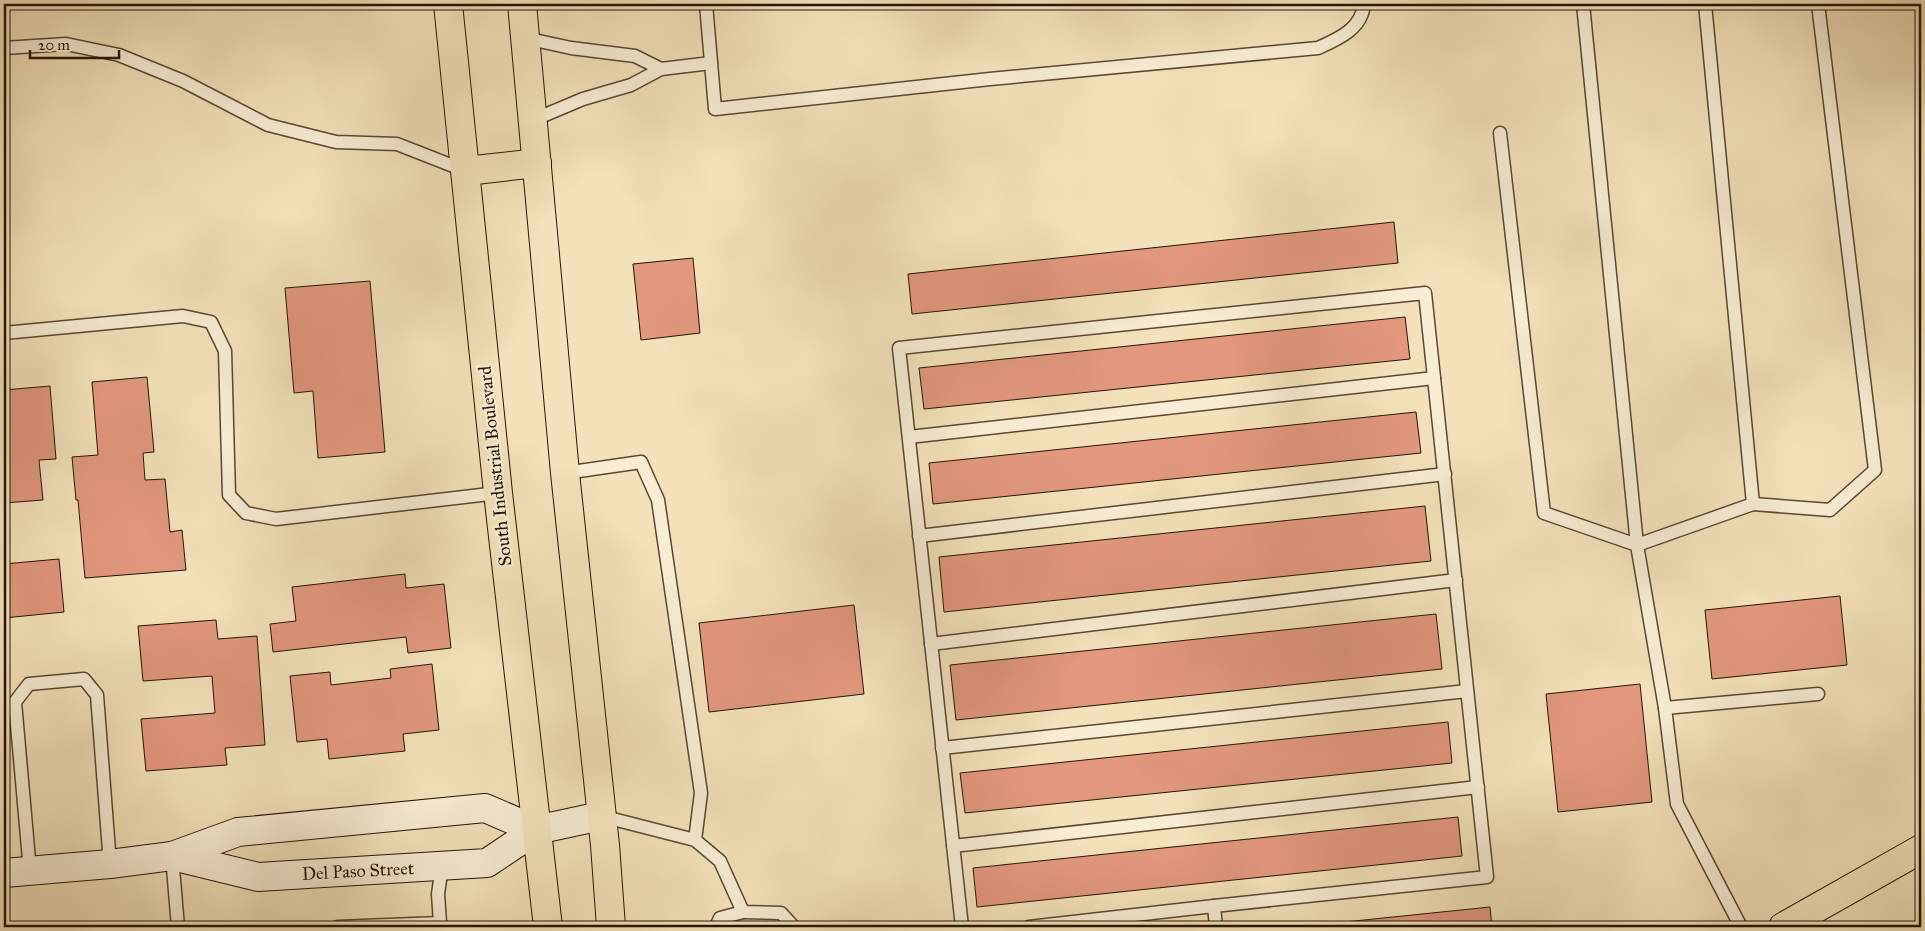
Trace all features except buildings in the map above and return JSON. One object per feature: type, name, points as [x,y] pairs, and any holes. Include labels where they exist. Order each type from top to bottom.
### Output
[{"type":"main road","name":"South Industrial Boulevard","points":[[448,4],[498,493],[548,927]]},
{"type":"main road","points":[[522,4],[565,473],[611,927]]},
{"type":"main road","points":[[466,171],[537,163]]},
{"type":"main road","points":[[1783,927],[1921,849]]},
{"type":"street","name":"Del Paso Street","points":[[17,872],[110,864],[172,856],[238,832],[485,808],[536,830]]},
{"type":"street","name":"Del Paso Street","points":[[172,856],[258,877],[487,863],[536,830],[601,816]]},
{"type":"lane","points":[[706,4],[715,109],[990,79],[1318,48],[1341,38],[1355,26],[1364,10],[1364,4]]},
{"type":"lane","points":[[1582,4],[1637,545],[1665,708],[1677,804],[1741,927]]},
{"type":"lane","points":[[1705,4],[1753,504]]},
{"type":"lane","points":[[1500,132],[1544,513],[1637,545],[1753,504],[1830,510],[1875,470],[1818,4]]},
{"type":"lane","points":[[525,38],[572,48],[636,56],[662,69]]},
{"type":"lane","points":[[4,48],[66,44],[119,55],[183,81],[268,125],[336,142],[396,144],[466,171]]},
{"type":"lane","points":[[533,120],[583,99],[631,86],[662,69],[711,63]]},
{"type":"lane","points":[[962,927],[899,348],[1426,293],[1487,877],[1029,927]]},
{"type":"lane","points":[[4,333],[183,316],[211,322],[225,351],[229,495],[246,513],[276,519],[498,493]]},
{"type":"lane","points":[[909,437],[1434,378]]},
{"type":"lane","points":[[565,473],[641,462],[658,500],[701,793],[695,840]]},
{"type":"lane","points":[[919,536],[1444,474]]},
{"type":"lane","points":[[931,644],[1456,580]]},
{"type":"lane","points":[[17,872],[15,702],[29,684],[84,679],[97,694],[110,864]]},
{"type":"lane","points":[[942,748],[1467,691]]},
{"type":"lane","points":[[1665,708],[1818,694]]},
{"type":"lane","points":[[953,846],[1478,787]]},
{"type":"lane","points":[[601,816],[695,840],[720,861],[743,912]]},
{"type":"lane","points":[[172,856],[178,927]]},
{"type":"lane","points":[[337,927],[440,925],[438,894],[442,866]]},
{"type":"lane","points":[[1214,906],[1216,927]]},
{"type":"lane","points":[[716,927],[720,918],[743,912],[781,913],[794,927]]}]
